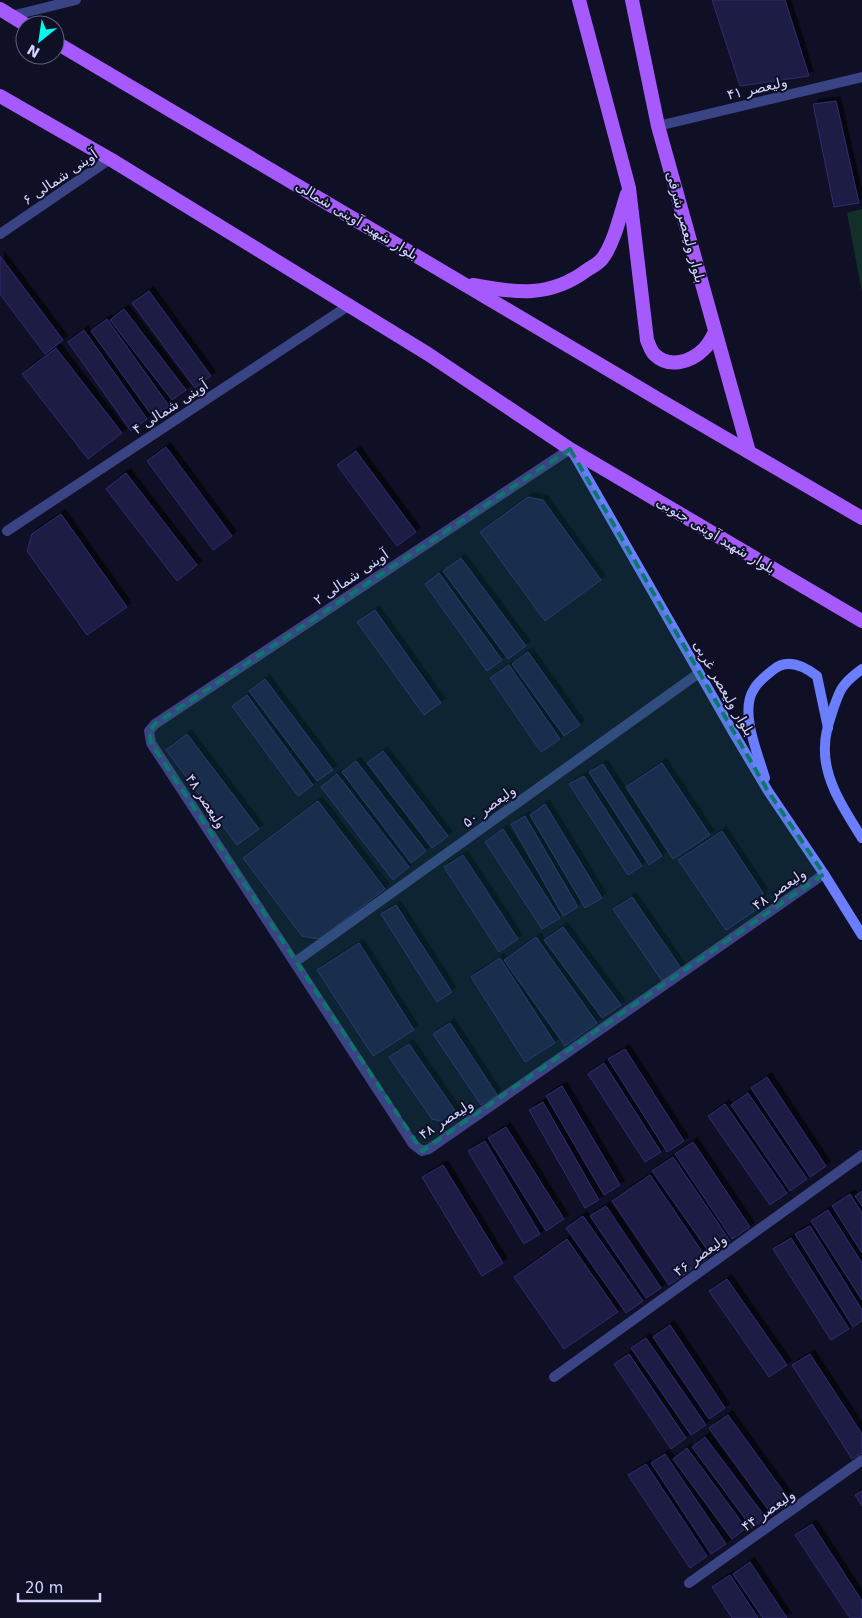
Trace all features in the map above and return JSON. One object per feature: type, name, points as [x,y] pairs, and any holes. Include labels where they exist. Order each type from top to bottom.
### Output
[{"type":"main road","points":[[579,0],[629,188],[646,340],[653,354],[666,363],[681,362],[696,356],[706,347],[715,332]]},
{"type":"main road","name":"بلوار ولیعصر شرقی","points":[[632,0],[658,126],[749,452]]},
{"type":"main road","name":"بلوار شهید آوینی شمالی","points":[[65,48],[749,452]]},
{"type":"main road","points":[[0,96],[110,159],[428,354],[570,449]]},
{"type":"main road","points":[[463,283],[508,292],[542,291],[575,279],[602,259],[616,230],[629,188]]},
{"type":"main road","name":"بلوار شهید آوینی جنوبی","points":[[570,449],[862,621]]},
{"type":"main road","name":"بلوار ولیعصر غربی","points":[[570,449],[768,791],[824,874],[862,935]]},
{"type":"main road","points":[[749,452],[861,516]]},
{"type":"main road","points":[[768,791],[748,719],[748,700],[753,689],[763,678],[776,667],[793,664],[806,668],[817,676],[828,728]]},
{"type":"main road","points":[[862,668],[839,691],[824,746],[830,781],[862,838]]},
{"type":"street","points":[[6,13],[76,0]]},
{"type":"street","name":"ولیعصر ۴۱","points":[[658,126],[862,77]]},
{"type":"street","name":"آوینی شمالی ۶","points":[[0,234],[110,159]]},
{"type":"street","name":"آوینی شمالی ۴","points":[[7,531],[348,306]]},
{"type":"street","name":"آوینی شمالی ۲","points":[[149,731],[155,724],[570,449]]},
{"type":"street","name":"ولیعصر ۵۰","points":[[295,962],[700,673]]},
{"type":"street","name":"ولیعصر ۴۸","points":[[149,731],[151,743],[413,1144],[422,1151],[429,1148],[824,874]]},
{"type":"street","name":"ولیعصر ۴۶","points":[[554,1377],[862,1155]]},
{"type":"street","name":"ولیعصر ۴۴","points":[[689,1583],[862,1460]]},
{"type":"highlighted area","points":[[570,449],[768,791],[824,874],[422,1151],[151,743],[149,731],[155,724]]},
{"type":"green space","points":[[862,209],[862,293],[847,213]]},
{"type":"building","points":[[712,0],[785,0],[809,76],[740,86]]},
{"type":"building","points":[[836,101],[859,203],[834,207],[813,104]]},
{"type":"building","points":[[0,256],[63,340],[45,354],[0,294]]},
{"type":"building","points":[[149,291],[211,376],[195,388],[132,303]]},
{"type":"building","points":[[124,309],[186,390],[172,400],[110,320]]},
{"type":"building","points":[[107,319],[169,406],[153,417],[91,331]]},
{"type":"building","points":[[84,330],[147,419],[131,431],[68,342]]},
{"type":"building","points":[[56,348],[122,433],[88,459],[22,374]]},
{"type":"building","points":[[166,447],[232,536],[213,550],[147,461]]},
{"type":"building","points":[[356,451],[416,532],[397,546],[337,465]]},
{"type":"building","points":[[126,473],[197,565],[177,581],[106,489]]},
{"type":"building","points":[[528,497],[543,500],[601,580],[545,621],[480,532]]},
{"type":"building","points":[[61,514],[127,607],[87,635],[27,551],[32,534]]},
{"type":"building","points":[[461,558],[526,646],[508,659],[443,571]]},
{"type":"building","points":[[439,573],[502,660],[487,671],[425,584]]},
{"type":"building","points":[[375,610],[441,703],[424,715],[357,622]]},
{"type":"building","points":[[528,652],[580,725],[564,736],[512,664]]},
{"type":"building","points":[[509,665],[560,739],[541,752],[490,678]]},
{"type":"building","points":[[265,679],[333,770],[317,781],[249,691]]},
{"type":"building","points":[[247,695],[313,785],[298,796],[232,706]]},
{"type":"building","points":[[187,734],[259,829],[237,845],[166,750]]},
{"type":"building","points":[[383,751],[448,836],[432,848],[367,763]]},
{"type":"building","points":[[356,761],[426,851],[411,863],[342,772]]},
{"type":"building","points":[[662,763],[710,835],[673,859],[626,787]]},
{"type":"building","points":[[603,764],[662,856],[649,865],[589,772]]},
{"type":"building","points":[[337,774],[409,867],[393,880],[321,787]]},
{"type":"building","points":[[584,776],[642,866],[628,875],[569,784]]},
{"type":"building","points":[[318,801],[385,889],[319,939],[302,936],[243,858]]},
{"type":"building","points":[[545,804],[602,898],[585,908],[530,815]]},
{"type":"building","points":[[525,816],[578,907],[563,916],[511,824]]},
{"type":"building","points":[[503,829],[560,918],[542,929],[485,842]]},
{"type":"building","points":[[722,831],[763,893],[759,908],[726,930],[678,860]]},
{"type":"building","points":[[463,855],[518,939],[499,952],[444,867]]},
{"type":"building","points":[[632,897],[681,968],[662,981],[613,909]]},
{"type":"building","points":[[396,905],[452,992],[437,1002],[381,914]]},
{"type":"building","points":[[563,927],[621,1005],[602,1018],[544,940]]},
{"type":"building","points":[[536,937],[597,1023],[565,1046],[504,960]]},
{"type":"building","points":[[359,943],[414,1030],[373,1056],[317,970]]},
{"type":"building","points":[[500,958],[555,1043],[525,1062],[471,977]]},
{"type":"building","points":[[450,1023],[497,1095],[481,1105],[433,1034]]},
{"type":"building","points":[[409,1044],[460,1118],[451,1124],[432,1119],[389,1057]]},
{"type":"building","points":[[625,1049],[684,1141],[667,1152],[608,1059]]},
{"type":"building","points":[[604,1063],[661,1152],[645,1162],[588,1074]]},
{"type":"building","points":[[767,1077],[826,1166],[810,1177],[751,1088]]},
{"type":"building","points":[[562,1086],[620,1185],[604,1195],[546,1096]]},
{"type":"building","points":[[748,1093],[807,1179],[790,1191],[731,1105]]},
{"type":"building","points":[[543,1102],[599,1200],[585,1208],[529,1110]]},
{"type":"building","points":[[725,1104],[787,1193],[770,1205],[708,1116]]},
{"type":"building","points":[[506,1127],[564,1219],[546,1231],[488,1138]]},
{"type":"building","points":[[485,1141],[540,1234],[524,1244],[468,1151]]},
{"type":"building","points":[[693,1142],[750,1227],[732,1239],[675,1154]]},
{"type":"building","points":[[673,1157],[730,1241],[711,1255],[652,1171]]},
{"type":"building","points":[[443,1165],[503,1263],[482,1276],[422,1177]]},
{"type":"building","points":[[650,1175],[707,1259],[669,1285],[612,1201]]},
{"type":"building","points":[[862,1191],[862,1206],[855,1196]]},
{"type":"building","points":[[850,1194],[862,1213],[862,1253],[832,1206]]},
{"type":"building","points":[[606,1206],[661,1288],[646,1298],[590,1216]]},
{"type":"building","points":[[828,1210],[862,1263],[862,1300],[811,1221]]},
{"type":"building","points":[[583,1216],[643,1301],[626,1313],[566,1228]]},
{"type":"building","points":[[810,1226],[862,1310],[862,1321],[853,1327],[795,1234]]},
{"type":"building","points":[[791,1238],[849,1329],[831,1340],[773,1249]]},
{"type":"building","points":[[567,1239],[618,1312],[564,1349],[514,1277]]},
{"type":"building","points":[[727,1279],[787,1365],[769,1377],[709,1291]]},
{"type":"building","points":[[670,1325],[725,1408],[709,1419],[653,1337]]},
{"type":"building","points":[[646,1338],[706,1425],[691,1435],[631,1348]]},
{"type":"building","points":[[629,1354],[686,1438],[671,1449],[614,1364]]},
{"type":"building","points":[[810,1354],[862,1434],[862,1453],[852,1459],[792,1365]]},
{"type":"building","points":[[728,1415],[791,1502],[772,1515],[709,1428]]},
{"type":"building","points":[[705,1437],[766,1518],[752,1528],[692,1447]]},
{"type":"building","points":[[687,1448],[746,1528],[732,1539],[673,1459]]},
{"type":"building","points":[[665,1454],[726,1544],[711,1554],[651,1463]]},
{"type":"building","points":[[646,1464],[707,1556],[690,1568],[628,1475]]},
{"type":"building","points":[[862,1491],[862,1506],[855,1495]]},
{"type":"building","points":[[812,1524],[862,1601],[862,1616],[859,1618],[850,1618],[795,1535]]},
{"type":"building","points":[[750,1562],[787,1618],[763,1618],[733,1574]]},
{"type":"building","points":[[730,1575],[758,1618],[732,1618],[712,1587]]}]
